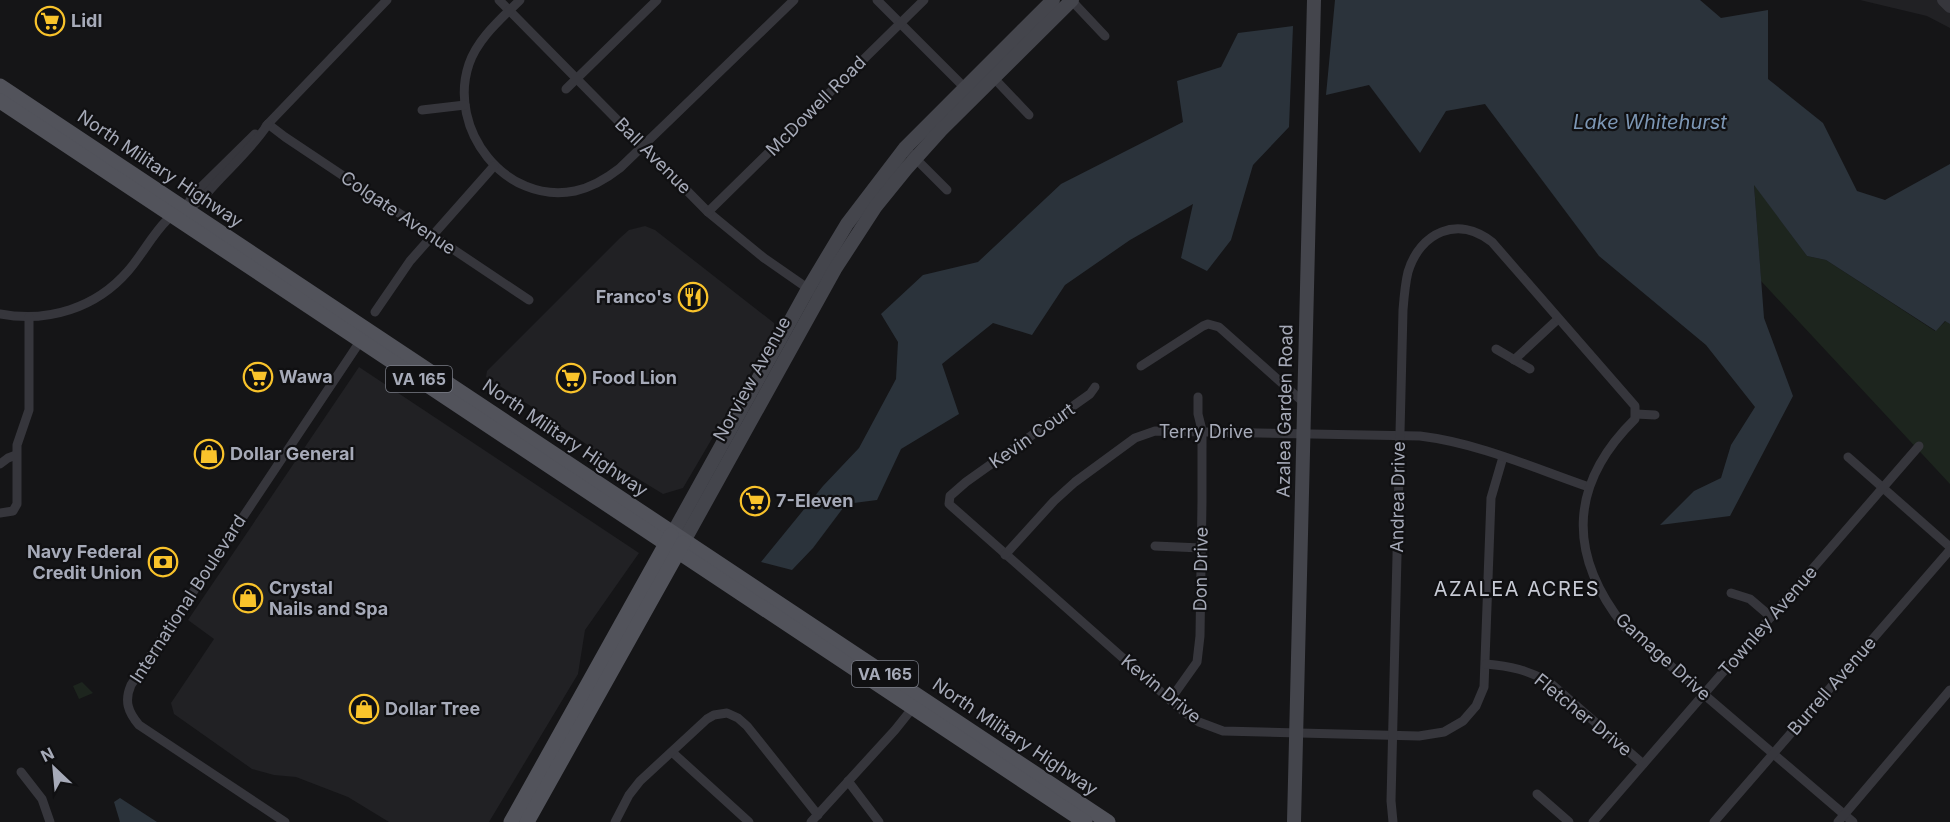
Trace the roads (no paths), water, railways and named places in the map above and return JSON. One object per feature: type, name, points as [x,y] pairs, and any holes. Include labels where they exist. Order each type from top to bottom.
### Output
[{"type":"main road","name":"Norview Avenue","points":[[511,822],[675,542],[814,293],[847,224],[1053,0]]},
{"type":"main road","name":"Norview Avenue","points":[[988,73],[1072,0]]},
{"type":"main road","name":"Azalea Garden Road","points":[[1294,822],[1314,0]]},
{"type":"main road","name":"North Military Highway","points":[[0,86],[179,212],[364,336],[916,702],[1108,822]]},
{"type":"main road","name":"North Military Highway","points":[[0,101],[179,212]]},
{"type":"main road","name":"Norview Avenue","points":[[527,822],[675,542]]},
{"type":"main road","name":"North Military Highway","points":[[916,702],[1085,822]]},
{"type":"street","points":[[0,314],[29,317],[52,315],[68,311],[106,292],[129,270],[163,225],[179,212],[228,158],[268,124],[387,0]]},
{"type":"street","name":"Ball Avenue","points":[[499,0],[708,212],[755,251],[814,293]]},
{"type":"street","points":[[520,0],[484,37],[474,52],[466,77],[465,105],[471,132],[494,166],[525,185],[554,192],[587,188],[608,178],[643,147],[794,0]]},
{"type":"street","points":[[566,89],[657,0]]},
{"type":"street","points":[[877,0],[969,92]]},
{"type":"street","name":"McDowell Road","points":[[708,212],[924,0]]},
{"type":"street","points":[[1072,0],[1105,36]]},
{"type":"street","points":[[1943,0],[1950,7]]},
{"type":"street","points":[[988,73],[1029,115]]},
{"type":"street","points":[[422,110],[465,105]]},
{"type":"street","name":"Colgate Avenue","points":[[268,124],[529,300]]},
{"type":"street","points":[[910,153],[947,190]]},
{"type":"street","points":[[375,312],[410,261],[494,166]]},
{"type":"street","points":[[566,192],[567,203]]},
{"type":"street","name":"Andrea Drive","points":[[1393,822],[1391,782],[1403,310],[1408,272],[1423,245],[1430,238],[1447,229],[1476,231],[1492,242],[1558,319]]},
{"type":"street","points":[[0,513],[9,513],[16,508],[17,445],[29,410],[29,317]]},
{"type":"street","points":[[1514,360],[1558,319],[1635,406],[1636,414],[1655,416]]},
{"type":"street","points":[[1142,366],[1203,326],[1214,325],[1303,402]]},
{"type":"street","name":"International Boulevard","points":[[285,822],[139,724],[129,711],[127,698],[131,685],[364,336]]},
{"type":"street","points":[[1496,349],[1530,369]]},
{"type":"street","name":"Kevin Court","points":[[966,482],[1090,394],[1095,387]]},
{"type":"street","name":"Don Drive","points":[[1170,700],[1194,669],[1198,658],[1202,430],[1198,414],[1198,397]]},
{"type":"street","name":"Gamage Drive","points":[[1636,414],[1602,458],[1589,487],[1584,515],[1584,540],[1589,563],[1603,597],[1624,626],[1772,754],[1841,819],[1853,822]]},
{"type":"street","name":"Terry Drive","points":[[1005,555],[1054,501],[1094,467],[1135,438],[1155,431],[1202,430],[1440,438],[1589,487]]},
{"type":"street","name":"Townley Avenue","points":[[1593,822],[1919,446]]},
{"type":"street","points":[[0,464],[16,455]]},
{"type":"street","points":[[1486,664],[1491,498],[1503,457]]},
{"type":"street","points":[[1848,457],[1950,548]]},
{"type":"street","name":"Kevin Drive","points":[[966,482],[950,496],[949,504],[1170,700],[1199,722],[1211,728],[1223,731],[1295,734],[1432,735],[1456,726],[1469,715],[1481,696],[1486,678],[1486,664]]},
{"type":"street","points":[[1155,546],[1201,548]]},
{"type":"street","name":"Burrell Avenue","points":[[1714,822],[1950,548]]},
{"type":"street","points":[[1731,593],[1750,599],[1771,617]]},
{"type":"street","name":"Fletcher Drive","points":[[1486,664],[1518,668],[1549,682],[1643,765]]},
{"type":"street","points":[[1841,819],[1950,690]]},
{"type":"street","points":[[615,822],[629,795],[640,782],[707,719],[722,713],[735,715],[747,726],[814,818],[916,702]]},
{"type":"street","points":[[672,752],[749,822]]},
{"type":"street","points":[[21,772],[42,800],[50,822]]},
{"type":"street","points":[[848,781],[879,822]]},
{"type":"street","points":[[1537,794],[1569,822]]},
{"type":"water","name":"Lake Whitehurst","points":[[1335,0],[1700,0],[1721,18],[1768,10],[1768,79],[1823,123],[1857,191],[1885,200],[1950,164],[1950,324],[1945,321],[1936,331],[1826,260],[1807,256],[1754,185],[1764,318],[1793,396],[1730,516],[1660,525],[1694,491],[1721,478],[1731,445],[1755,407],[1706,345],[1599,256],[1485,104],[1446,111],[1420,153],[1369,85],[1326,95]]},
{"type":"water","points":[[1293,26],[1289,127],[1253,165],[1231,240],[1207,271],[1181,258],[1193,204],[1130,240],[1065,285],[1032,335],[993,323],[942,364],[959,414],[901,449],[877,500],[846,504],[813,548],[792,570],[761,562],[823,486],[859,448],[896,379],[898,342],[881,314],[923,275],[978,262],[1061,184],[1183,122],[1177,81],[1221,67],[1238,33]]},
{"type":"water","points":[[120,798],[157,822],[120,822],[114,802]]},
{"type":"place","name":"Lidl","points":[[50,21]]},
{"type":"place","name":"Franco's","points":[[693,297]]},
{"type":"place","name":"Wawa","points":[[258,377]]},
{"type":"place","name":"Food Lion","points":[[571,378]]},
{"type":"place","name":"Dollar General","points":[[209,454]]},
{"type":"place","name":"7-Eleven","points":[[755,501]]},
{"type":"place","name":"Navy Federal Credit Union","points":[[163,562]]},
{"type":"place","name":"Crystal Nails and Spa","points":[[248,598]]},
{"type":"place","name":"Dollar Tree","points":[[364,709]]},
{"type":"district","name":"AZALEA ACRES","points":[[1517,589]]}]
